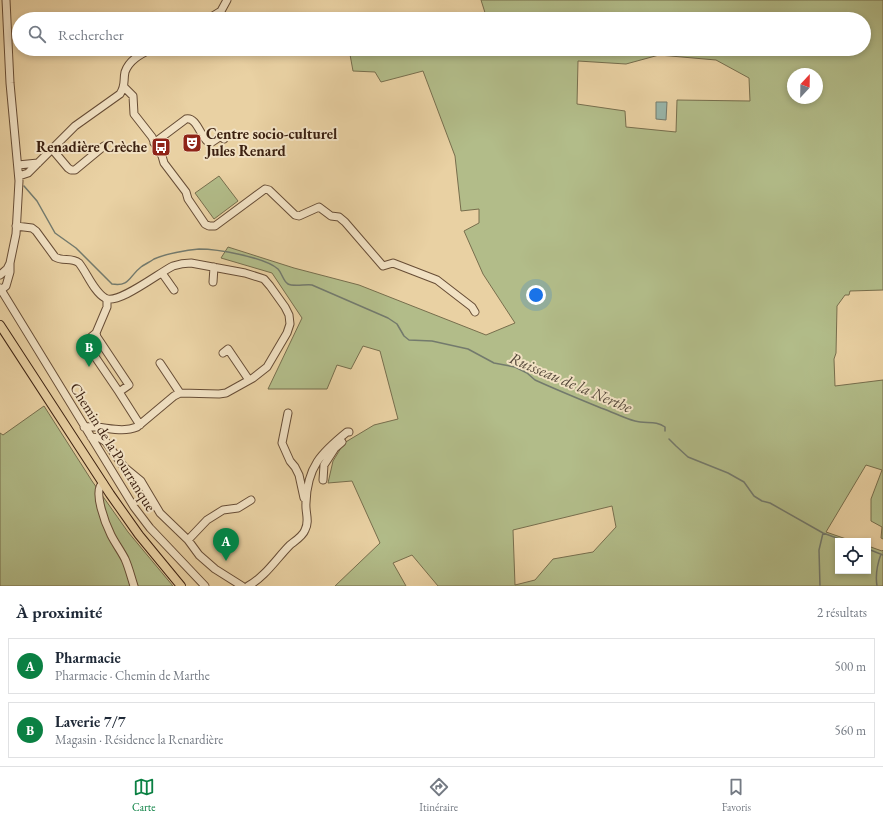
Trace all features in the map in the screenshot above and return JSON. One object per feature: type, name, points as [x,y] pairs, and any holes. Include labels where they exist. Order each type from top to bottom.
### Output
[{"type":"main road","points":[[0,325],[103,483],[139,535],[182,586]]},
{"type":"street","points":[[1,289],[6,286],[8,282],[16,226],[19,176],[10,84],[6,0]]},
{"type":"street","points":[[219,12],[227,0]]},
{"type":"street","points":[[19,176],[28,173],[75,126],[120,94],[124,88],[125,72],[130,63],[137,56]]},
{"type":"street","points":[[124,88],[133,96],[134,114],[152,137],[164,163],[186,192],[188,199],[205,224],[215,226],[265,188],[270,190],[295,215],[299,216],[319,207],[332,216],[339,217],[368,247],[380,264],[386,266],[393,263],[437,280],[472,307],[475,312]]},
{"type":"street","points":[[154,143],[186,119],[190,118],[193,120],[204,140],[212,142],[221,136],[224,139]]},
{"type":"street","points":[[52,149],[68,168],[75,170],[104,146]]},
{"type":"street","points":[[18,165],[38,163]]},
{"type":"street","points":[[16,226],[32,228],[36,231],[55,258],[76,261],[79,263],[98,292],[107,300],[122,296],[174,266],[183,263],[245,273],[264,279],[289,315],[290,324],[287,333],[267,367],[249,380],[226,393],[180,393],[130,430],[95,426],[84,427]]},
{"type":"street","points":[[0,274],[7,269],[10,263]]},
{"type":"street","points":[[213,282],[214,267]]},
{"type":"street","points":[[162,273],[174,290]]},
{"type":"street","name":"Chemin de la Pourranque","points":[[1,289],[134,507],[150,528],[205,586]]},
{"type":"street","points":[[107,300],[107,307],[96,333],[84,342],[120,392],[140,424]]},
{"type":"street","points":[[96,333],[97,337],[129,384],[120,392]]},
{"type":"street","points":[[223,353],[228,349],[249,380]]},
{"type":"street","points":[[160,363],[180,393]]},
{"type":"street","points":[[248,586],[265,572],[305,531],[308,522],[299,475],[290,461],[282,443],[288,413]]},
{"type":"street","points":[[305,504],[310,474],[316,462],[330,446],[349,432],[350,433],[335,448],[324,465],[323,480]]},
{"type":"street","points":[[91,437],[100,438],[106,442],[124,467],[141,481],[160,513],[188,540],[199,555],[215,569],[242,586]]},
{"type":"street","points":[[103,483],[98,488],[98,498],[110,534],[128,566],[134,586]]},
{"type":"street","points":[[188,540],[206,520],[223,510],[238,508],[251,500]]},
{"type":"green space","points":[[481,0],[883,0],[883,290],[850,291],[849,295],[845,295],[837,306],[836,353],[834,359],[835,386],[883,380],[883,539],[881,538],[882,527],[871,521],[871,499],[882,470],[866,465],[826,532],[843,538],[835,538],[835,574],[871,574],[871,547],[882,551],[883,550],[883,586],[438,586],[412,555],[393,563],[406,586],[335,586],[380,543],[352,481],[328,483],[333,461],[344,443],[374,425],[398,419],[380,351],[363,346],[351,369],[337,365],[327,389],[268,389],[302,318],[272,273],[221,258],[228,247],[294,268],[359,285],[486,335],[515,323],[483,274],[464,231],[479,223],[479,209],[461,211],[455,156],[423,71],[381,82],[375,72],[353,71],[350,56],[655,56],[626,64],[578,61],[577,104],[625,111],[626,127],[676,132],[677,100],[750,101],[749,78],[716,60],[670,56],[871,56],[871,12],[485,12]],"holes":[[[612,506],[616,527],[593,552],[553,559],[535,580],[515,585],[513,530]]]},
{"type":"green space","points":[[219,176],[238,201],[214,219],[195,193]]},
{"type":"green space","points":[[44,406],[92,481],[128,532],[173,586],[0,586],[0,433],[3,435]]},
{"type":"shaded area","points":[[656,102],[667,102],[666,120],[656,119]]},
{"type":"waterway","name":"Ruisseau de la Nerthe","points":[[24,186],[37,201],[55,233],[76,248],[112,284],[122,284],[126,282],[137,270],[154,259],[182,251],[207,249],[252,257],[278,269],[288,284],[312,285],[388,318],[397,324],[404,336],[409,340],[432,341],[468,349],[494,363],[515,367],[527,373],[535,380],[626,418],[639,422],[662,425],[665,427],[665,431]]},
{"type":"waterway","name":"Ruisseau de la Nerthe","points":[[669,439],[688,457],[728,473],[744,482],[754,496],[762,501],[770,503],[823,533],[837,538]]},
{"type":"waterway","points":[[820,586],[819,550],[823,533]]},
{"type":"waterway","name":"Ruisseau de la Nerthe","points":[[871,550],[883,555]]},
{"type":"waterway","points":[[877,586],[876,577],[878,562],[881,554]]},
{"type":"place","name":"Centre socio-culturel Jules Renard","points":[[192,143]]},
{"type":"place","name":"Renadière Crèche","points":[[161,147]]},
{"type":"place","name":"Laverie 7/7","points":[[89,367]]},
{"type":"place","name":"Pharmacie","points":[[226,561]]}]
